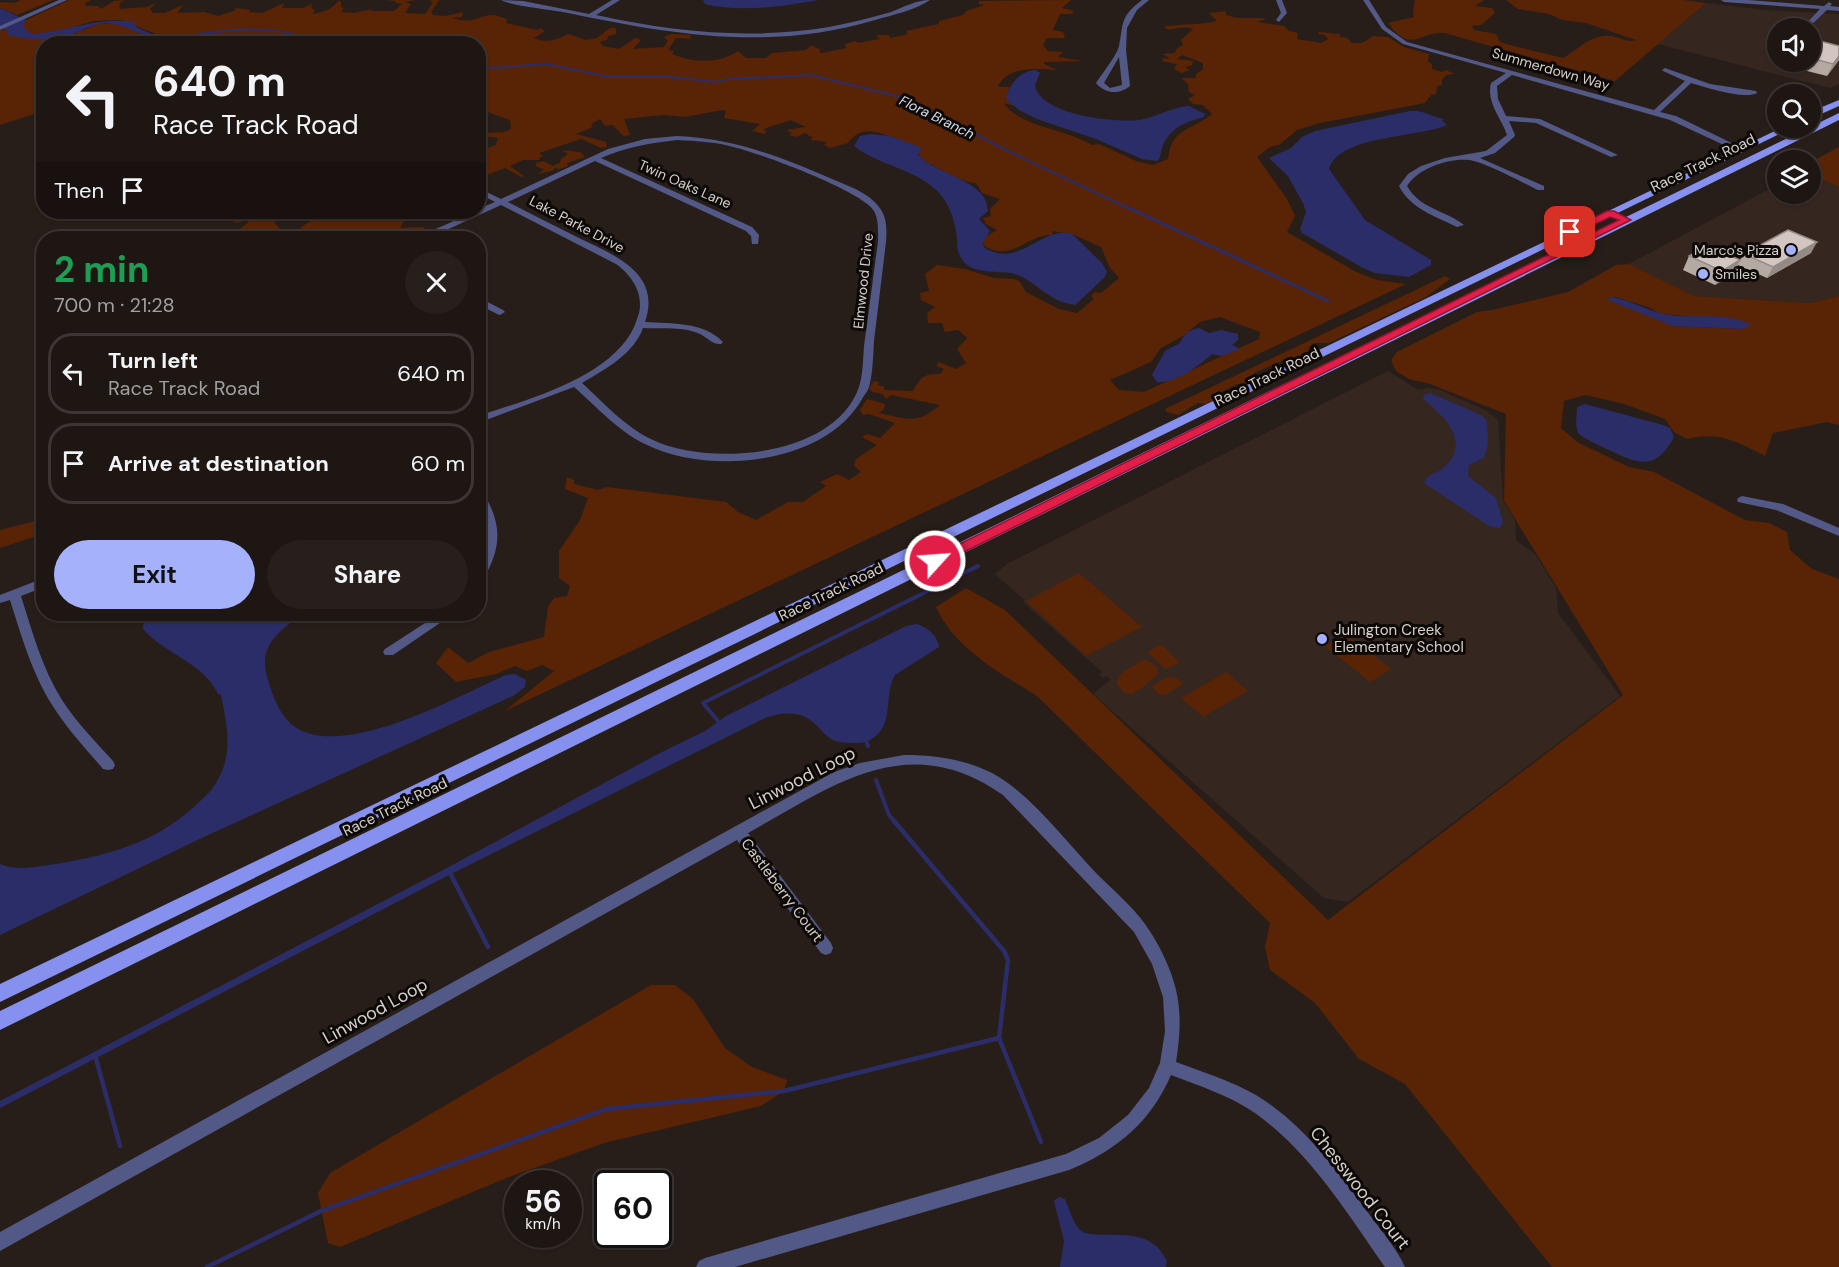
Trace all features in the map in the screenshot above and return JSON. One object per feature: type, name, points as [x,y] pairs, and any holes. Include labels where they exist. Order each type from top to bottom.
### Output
[{"type":"main road","points":[[1823,110],[1839,102]]},
{"type":"main road","points":[[1823,110],[1839,116]]},
{"type":"main road","name":"Race Track Road","points":[[0,1021],[1839,116]]},
{"type":"main road","name":"Race Track Road","points":[[0,993],[1767,138]]},
{"type":"main road","points":[[1610,213],[1626,220]]},
{"type":"main road","points":[[1182,420],[1197,432]]},
{"type":"main road","points":[[1129,446],[1144,458]]},
{"type":"main road","points":[[998,530],[999,519],[1004,507]]},
{"type":"street","points":[[0,28],[64,0]]},
{"type":"street","points":[[504,0],[676,32],[760,34],[812,30],[857,22],[902,10],[927,0]]},
{"type":"street","points":[[590,16],[617,0]]},
{"type":"street","points":[[1120,50],[1100,83],[1107,89],[1118,90],[1126,86],[1120,50],[1125,22],[1135,8],[1146,0]]},
{"type":"street","points":[[1279,0],[1284,13],[1279,20]]},
{"type":"street","name":"Summerdown Way","points":[[1366,0],[1384,28],[1398,39],[1422,49],[1655,113],[1722,139],[1742,150]]},
{"type":"street","points":[[1724,0],[1839,9]]},
{"type":"street","points":[[1815,18],[1832,0]]},
{"type":"street","points":[[1665,70],[1690,80],[1734,92],[1753,93]]},
{"type":"street","points":[[1460,225],[1415,202],[1406,194],[1403,186],[1407,177],[1420,170],[1451,159],[1487,154],[1502,145],[1510,135],[1504,118],[1496,108],[1492,93],[1494,85],[1512,72]]},
{"type":"street","points":[[1655,113],[1690,80]]},
{"type":"street","points":[[1504,118],[1537,122],[1614,155]]},
{"type":"street","name":"Elmwood Drive","points":[[486,209],[620,148],[657,139],[696,137],[735,143],[861,195],[871,201],[880,213],[882,234],[864,387],[856,404],[846,416],[813,439],[779,451],[744,458],[708,458],[676,453],[640,438],[576,383]]},
{"type":"street","points":[[1472,157],[1541,189]]},
{"type":"street","name":"Twin Oaks Lane","points":[[594,158],[749,229],[755,235],[755,242]]},
{"type":"street","name":"Lake Parke Drive","points":[[486,194],[608,255],[626,267],[638,281],[644,297],[644,314],[640,325],[630,342],[611,360],[576,383],[486,417]]},
{"type":"street","name":"Elmwood Drive","points":[[438,231],[464,219]]},
{"type":"street","points":[[486,304],[500,312]]},
{"type":"street","points":[[640,325],[690,328],[710,335],[718,342]]},
{"type":"street","points":[[1742,500],[1779,507],[1839,532]]},
{"type":"street","points":[[486,506],[493,526],[490,552],[486,561]]},
{"type":"street","points":[[0,599],[36,585]]},
{"type":"street","points":[[14,594],[42,676],[67,717],[108,765]]},
{"type":"street","points":[[388,651],[436,621]]},
{"type":"street","name":"Linwood Loop","points":[[0,1242],[839,776],[877,763],[918,759],[957,765],[992,780],[1020,802],[1138,927],[1152,947],[1168,985],[1173,1008],[1172,1044],[1167,1066],[1157,1090],[1129,1125],[1091,1153],[1069,1162],[705,1267]]},
{"type":"street","name":"Castleberry Court","points":[[739,832],[826,948]]},
{"type":"street","name":"Chesswood Court","points":[[1167,1066],[1231,1091],[1258,1105],[1291,1131],[1312,1154],[1396,1267]]},
{"type":"shaded area","points":[[21,0],[53,0],[17,15],[0,8],[0,2],[14,3]]},
{"type":"shaded area","points":[[69,0],[91,0],[85,3],[86,6],[98,6],[101,9],[114,1],[125,0],[120,3],[119,9],[147,7],[156,3],[150,9],[153,13],[165,13],[183,5],[177,13],[204,12],[218,16],[234,11],[236,8],[262,13],[282,4],[284,4],[282,8],[303,8],[313,3],[312,9],[315,9],[313,14],[334,6],[338,1],[344,8],[341,12],[354,13],[372,9],[371,11],[394,11],[402,4],[386,0],[416,0],[405,2],[411,4],[405,13],[425,14],[433,3],[430,0],[439,0],[431,12],[433,15],[445,16],[463,12],[462,17],[452,18],[471,20],[496,15],[507,19],[506,23],[538,30],[541,28],[545,31],[534,38],[543,41],[568,34],[586,40],[597,38],[610,28],[616,28],[616,34],[600,42],[603,46],[619,49],[635,38],[641,40],[633,49],[664,47],[668,41],[664,37],[671,34],[691,35],[690,39],[676,38],[668,50],[674,51],[672,54],[680,57],[706,61],[723,58],[738,51],[746,58],[766,58],[772,53],[806,50],[811,45],[821,50],[819,52],[822,53],[846,48],[845,44],[855,41],[858,43],[880,39],[876,35],[889,35],[890,38],[908,34],[906,31],[939,24],[939,21],[963,15],[966,11],[985,5],[979,4],[979,1],[1071,0],[1062,8],[1074,11],[1071,14],[1060,14],[1053,30],[1063,32],[1065,38],[1047,38],[1043,45],[1048,51],[1063,52],[1058,57],[1083,61],[1044,62],[1057,70],[1023,70],[1008,75],[998,87],[1010,87],[1006,96],[1014,106],[1004,103],[1011,111],[1032,123],[1070,135],[1092,145],[1099,144],[1136,161],[1153,165],[1168,159],[1173,141],[1183,131],[1212,114],[1203,105],[1193,104],[1188,99],[1195,95],[1189,92],[1188,84],[1181,78],[1196,78],[1196,74],[1203,69],[1203,63],[1182,55],[1177,59],[1193,61],[1192,65],[1185,67],[1190,70],[1181,73],[1174,69],[1177,64],[1162,61],[1163,58],[1170,59],[1163,54],[1175,53],[1177,48],[1183,45],[1181,40],[1193,29],[1165,29],[1166,26],[1217,21],[1209,13],[1226,11],[1226,15],[1237,18],[1266,19],[1257,22],[1284,26],[1289,31],[1298,33],[1297,39],[1321,43],[1328,39],[1325,35],[1318,34],[1319,32],[1340,34],[1340,37],[1348,38],[1351,43],[1362,43],[1373,36],[1388,37],[1404,47],[1429,54],[1428,62],[1432,64],[1432,69],[1442,72],[1446,70],[1455,74],[1446,75],[1442,80],[1442,85],[1437,86],[1436,94],[1431,95],[1425,103],[1320,123],[1297,130],[1279,145],[1270,147],[1257,157],[1287,199],[1295,216],[1287,232],[1356,272],[1377,280],[1406,284],[505,711],[554,671],[542,665],[527,671],[515,666],[496,674],[456,682],[436,663],[448,647],[468,663],[489,652],[544,637],[548,607],[554,598],[567,596],[570,586],[559,578],[559,551],[580,520],[588,498],[565,489],[567,477],[574,480],[574,484],[598,490],[607,487],[726,502],[738,512],[756,520],[788,502],[803,502],[826,486],[820,482],[837,474],[849,480],[861,472],[854,466],[856,459],[877,445],[862,437],[867,434],[880,438],[895,423],[869,414],[863,415],[860,410],[867,399],[885,404],[884,409],[879,413],[911,419],[925,416],[940,405],[891,395],[886,399],[883,394],[872,392],[869,388],[874,381],[879,382],[878,385],[884,387],[884,390],[913,391],[923,377],[940,374],[944,369],[936,366],[939,362],[956,369],[966,363],[957,349],[967,338],[958,330],[945,332],[942,323],[928,323],[927,313],[935,307],[921,300],[920,293],[929,291],[925,274],[937,265],[965,269],[994,278],[1014,279],[1020,282],[1026,292],[1059,309],[1077,313],[1094,299],[1091,296],[1095,292],[1101,293],[1119,278],[1110,268],[1101,247],[1072,234],[1052,231],[1053,235],[1034,239],[1010,250],[992,250],[982,244],[984,238],[997,230],[986,224],[983,218],[991,216],[990,209],[1000,199],[982,193],[976,183],[957,178],[922,160],[914,145],[871,131],[862,132],[848,143],[830,148],[824,145],[827,142],[810,140],[813,138],[805,133],[796,137],[789,135],[792,133],[786,130],[806,127],[791,120],[766,128],[763,130],[766,131],[765,134],[752,131],[760,124],[724,118],[726,111],[722,110],[685,117],[664,115],[624,119],[630,135],[623,136],[613,125],[605,126],[600,119],[593,123],[591,128],[576,134],[606,142],[607,147],[601,148],[581,139],[539,153],[543,156],[539,158],[540,160],[523,160],[510,166],[524,176],[521,177],[505,168],[486,175],[486,149],[496,145],[498,138],[486,136],[486,133],[504,132],[511,129],[510,120],[486,111],[486,36],[161,36],[121,20],[94,21],[52,33],[31,34],[22,26],[26,20]],"holes":[[[1220,317],[1260,332],[1259,339],[1144,392],[1119,390],[1110,380],[1151,362],[1161,348],[1183,336],[1200,322]]]},
{"type":"shaded area","points":[[703,0],[819,0],[777,6],[733,8],[705,4]]},
{"type":"shaded area","points":[[1415,0],[1484,0],[1475,6],[1492,8],[1495,13],[1481,25],[1472,26],[1474,30],[1496,34],[1500,42],[1506,44],[1563,58],[1598,37],[1636,40],[1586,23],[1562,20],[1549,14],[1518,9],[1506,0],[1683,0],[1706,3],[1615,81],[1444,33],[1409,40],[1403,38],[1388,23],[1414,17]]},
{"type":"shaded area","points":[[1706,3],[1764,10],[1839,14],[1839,84],[1830,88],[1767,72],[1821,72],[1821,18],[1767,18],[1767,72],[1658,44]]},
{"type":"shaded area","points":[[0,8],[26,20],[23,26],[31,34],[108,21],[121,21],[134,22],[136,27],[156,36],[147,36],[108,23],[95,25],[65,36],[36,36],[36,39],[8,35],[8,30],[0,28]]},
{"type":"shaded area","points":[[98,24],[122,24],[145,36],[36,36],[36,113],[0,125],[0,30],[8,29],[9,35],[71,35]]},
{"type":"shaded area","points":[[1036,70],[1040,73],[1035,85],[1040,95],[1050,104],[1080,115],[1128,121],[1140,120],[1189,106],[1205,114],[1204,117],[1186,123],[1172,132],[1164,143],[1158,161],[1142,159],[1096,139],[1037,119],[1019,110],[1008,101],[1006,96],[1017,78]]},
{"type":"shaded area","points":[[1410,111],[1444,119],[1442,121],[1447,125],[1363,144],[1336,158],[1329,169],[1365,220],[1431,260],[1431,265],[1409,277],[1375,273],[1302,233],[1300,229],[1306,212],[1303,203],[1288,176],[1269,158],[1291,148],[1302,137],[1315,131]]},
{"type":"shaded area","points":[[870,134],[890,136],[920,147],[918,154],[923,160],[964,181],[982,194],[988,211],[979,219],[990,231],[982,244],[985,248],[998,253],[1009,253],[1051,235],[1072,234],[1102,263],[1107,272],[1104,278],[1075,305],[1058,300],[1018,275],[971,267],[959,254],[953,218],[940,194],[916,176],[874,158],[854,146],[860,136]]},
{"type":"shaded area","points":[[1839,147],[1839,187],[1821,179],[1821,157]]},
{"type":"shaded area","points":[[562,150],[580,152],[585,157],[567,163],[568,166],[560,169],[555,168],[552,171],[537,174],[544,170],[536,166],[536,163],[543,161],[553,166],[561,162],[560,160],[568,154]]},
{"type":"shaded area","points":[[1821,179],[1839,187],[1839,296],[1810,303],[1694,296],[1629,264],[1767,190],[1767,204],[1821,204]]},
{"type":"shaded area","points":[[229,219],[282,219],[274,222],[280,229],[278,231],[243,231],[240,229],[249,222],[247,220],[236,223]]},
{"type":"shaded area","points":[[314,219],[405,219],[400,228],[424,227],[422,231],[302,231],[300,228]]},
{"type":"shaded area","points":[[1629,264],[1694,296],[1810,303],[1839,296],[1839,425],[1827,422],[1773,433],[1765,456],[1737,442],[1719,437],[1687,439],[1674,432],[1665,419],[1624,404],[1585,395],[1564,401],[1561,428],[1577,442],[1629,467],[1654,472],[1745,520],[1769,523],[1787,532],[1790,550],[1812,569],[1839,579],[1839,1267],[1552,1267],[1405,1084],[1359,1059],[1315,1003],[1270,970],[1265,947],[1270,923],[1037,696],[994,669],[966,647],[944,622],[936,607],[966,588],[1005,610],[1328,920],[1623,695],[1504,501],[1506,414],[1430,384],[1409,379],[1396,371],[1391,360],[1397,352],[1477,312],[1568,292],[1616,265]],"holes":[[[1615,297],[1648,307],[1661,314],[1741,321],[1743,329],[1673,326],[1608,298]]]},
{"type":"shaded area","points":[[1445,276],[1450,279],[1426,297],[1329,343],[1314,343],[1309,347],[1308,353],[1300,357],[1291,357],[1254,373],[1253,380],[1246,385],[1237,384],[1220,393],[1217,399],[1206,404],[1198,403],[1178,415],[1167,412],[1165,409]]},
{"type":"shaded area","points":[[1610,297],[1659,313],[1729,318],[1751,325],[1743,329],[1673,326],[1610,301],[1608,299]]},
{"type":"shaded area","points":[[1199,328],[1209,333],[1221,330],[1238,334],[1238,340],[1232,345],[1240,349],[1222,356],[1212,354],[1179,377],[1157,382],[1152,375],[1165,351],[1180,343],[1188,332]]},
{"type":"shaded area","name":"Julington Creek Elementary School","points":[[1388,371],[1418,390],[1438,389],[1487,411],[1498,420],[1503,501],[1515,520],[1516,540],[1536,555],[1556,588],[1558,613],[1620,696],[1348,902],[1324,898],[1093,694],[1111,679],[1099,675],[1102,672],[995,574],[1007,564]]},
{"type":"shaded area","points":[[1430,393],[1481,415],[1487,421],[1488,444],[1484,458],[1469,465],[1468,476],[1496,498],[1503,522],[1500,528],[1489,526],[1424,483],[1427,478],[1451,460],[1455,450],[1455,440],[1447,422],[1423,399],[1424,395]]},
{"type":"shaded area","points":[[1585,404],[1663,425],[1670,428],[1674,437],[1660,456],[1653,460],[1645,462],[1628,458],[1578,433],[1577,407]]},
{"type":"shaded area","points":[[36,521],[36,536],[0,548],[0,530]]},
{"type":"shaded area","points":[[1079,573],[1142,627],[1086,656],[1026,601]]},
{"type":"shaded area","points":[[144,621],[293,621],[272,641],[265,658],[265,668],[279,709],[291,724],[312,734],[338,736],[367,732],[429,710],[506,675],[515,674],[526,680],[525,687],[513,696],[206,836],[0,935],[0,864],[24,868],[37,867],[89,858],[127,847],[179,819],[212,789],[222,772],[228,739],[221,695],[194,666],[152,638],[143,629]]},
{"type":"shaded area","points":[[916,624],[931,632],[939,647],[895,675],[884,725],[880,732],[870,740],[857,743],[829,738],[812,721],[795,714],[780,714],[765,718],[447,876],[0,1108],[0,1101],[443,870],[705,731],[726,716],[906,626]]},
{"type":"shaded area","points":[[1345,633],[1391,669],[1370,682],[1325,646]]},
{"type":"shaded area","points":[[1162,645],[1180,663],[1165,669],[1148,652]]},
{"type":"shaded area","points":[[1143,660],[1157,667],[1158,674],[1132,694],[1125,693],[1117,685],[1118,680],[1126,670]]},
{"type":"shaded area","points":[[1226,672],[1248,691],[1203,717],[1181,698]]},
{"type":"shaded area","points":[[1167,677],[1177,678],[1183,684],[1166,695],[1158,694],[1152,686]]},
{"type":"shaded area","points":[[651,985],[675,985],[693,999],[725,1048],[752,1067],[787,1080],[784,1091],[761,1106],[604,1143],[529,1170],[504,1170],[504,1179],[340,1247],[328,1243],[318,1193],[330,1173]]},
{"type":"shaded area","points":[[1059,1197],[1065,1199],[1075,1223],[1085,1233],[1125,1235],[1147,1240],[1162,1253],[1167,1261],[1166,1267],[1060,1267],[1064,1241],[1054,1201]]},
{"type":"building","points":[[1821,41],[1839,46],[1839,56],[1833,64],[1821,61]]},
{"type":"building","points":[[1788,230],[1817,242],[1773,267],[1744,254]]},
{"type":"building","points":[[1708,246],[1740,260],[1722,271],[1689,256]]},
{"type":"waterway","name":"Flora Branch","points":[[185,36],[235,30],[279,31],[300,36]]},
{"type":"waterway","name":"Flora Branch","points":[[486,68],[546,64],[609,77],[670,77],[715,82],[729,79],[811,75],[904,98],[1130,209]]},
{"type":"waterway","name":"Flora Branch","points":[[1127,207],[1328,301]]},
{"type":"waterway","points":[[718,721],[703,703],[978,566]]},
{"type":"waterway","points":[[876,780],[889,815],[895,822]]},
{"type":"waterway","points":[[894,821],[1004,951],[1008,960],[999,1038]]},
{"type":"waterway","points":[[449,871],[488,947]]},
{"type":"waterway","points":[[207,1267],[321,1211],[607,1109],[784,1091],[999,1038]]},
{"type":"waterway","points":[[999,1038],[1041,1142]]},
{"type":"waterway","points":[[95,1055],[120,1146]]},
{"type":"place","name":"Marco's Pizza","points":[[1791,250]]},
{"type":"place","name":"Smiles","points":[[1703,274]]},
{"type":"place","name":"Julington Creek Elementary School","points":[[1322,639]]},
{"type":"route","points":[[935,561],[1626,220],[1610,213],[1570,232]]}]
